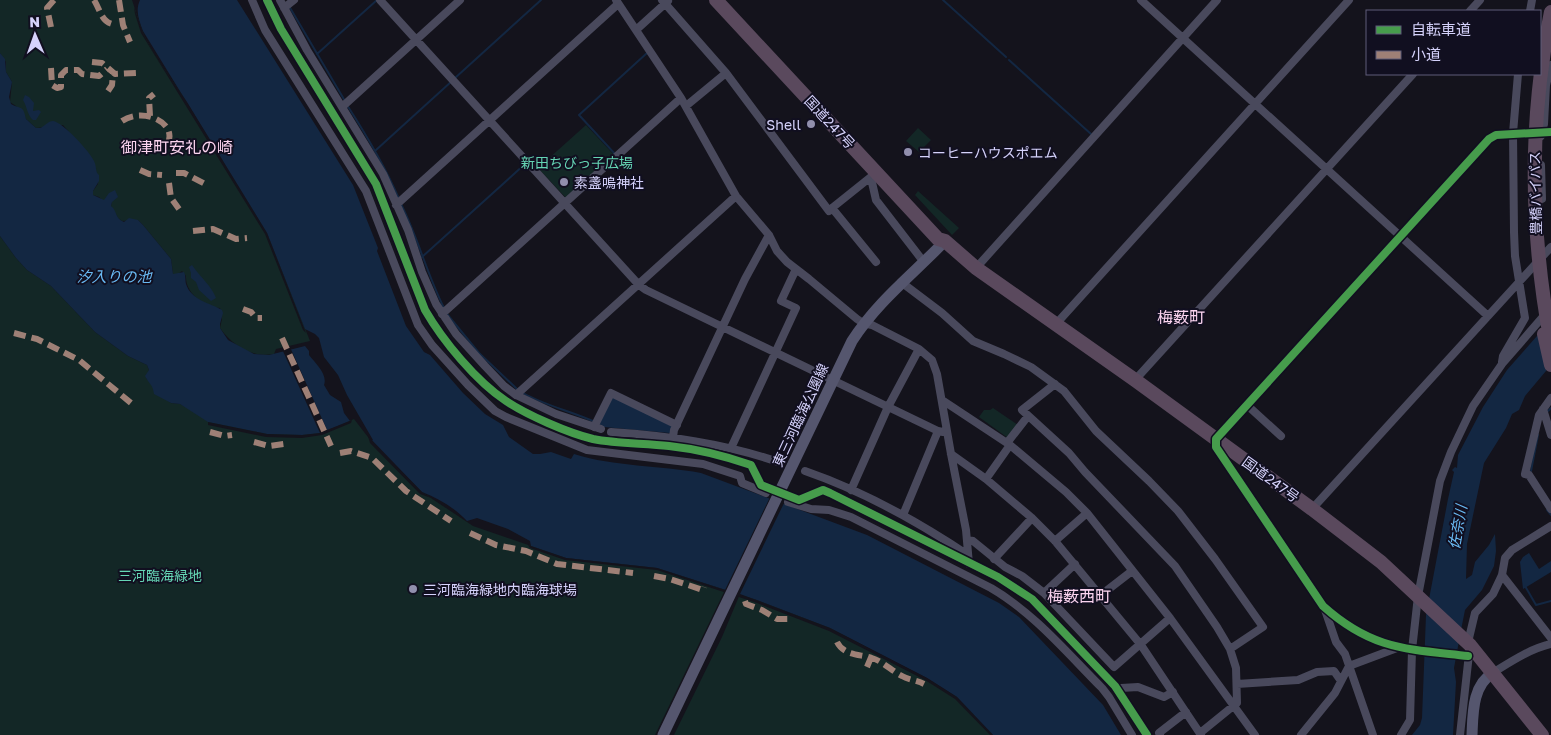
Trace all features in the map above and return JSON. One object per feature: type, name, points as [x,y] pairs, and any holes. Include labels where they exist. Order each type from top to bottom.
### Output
[{"type":"highway","name":"国道247号","points":[[716,0],[874,175],[938,239],[945,241],[976,268],[1135,380],[1356,541],[1421,598],[1467,649],[1494,672],[1542,735]]},
{"type":"highway","name":"国道247号","points":[[724,0],[943,234],[945,241]]},
{"type":"highway","points":[[1547,43],[1549,0]]},
{"type":"highway","name":"豊橋バイパス","points":[[1541,68],[1551,12]]},
{"type":"highway","name":"豊橋バイパス","points":[[1536,75],[1530,141],[1531,231],[1540,309],[1551,365]]},
{"type":"highway","name":"豊橋バイパス","points":[[1540,75],[1534,186],[1535,231],[1540,277],[1551,343]]},
{"type":"main road","name":"東三河臨海公園線","points":[[663,735],[723,613],[775,494],[852,341],[863,323],[901,282],[945,241]]},
{"type":"main road","points":[[1472,735],[1476,694],[1484,678],[1494,672]]},
{"type":"street","points":[[252,0],[265,30],[366,191],[418,325],[432,345],[482,399],[506,417],[587,450],[703,464],[740,476],[742,483],[799,500],[823,490],[830,492],[969,560],[1032,599],[1119,690],[1147,735]]},
{"type":"street","points":[[267,0],[281,29],[376,184],[429,316],[449,346],[477,376],[505,401],[576,433],[594,439],[693,449],[732,458],[751,465],[761,485],[775,494]]},
{"type":"street","points":[[280,0],[307,50],[383,174],[408,230],[422,272],[442,314],[456,334],[485,366],[516,395],[556,414],[598,428],[611,393],[677,425]]},
{"type":"street","points":[[284,8],[294,0]]},
{"type":"street","points":[[380,0],[564,203],[646,290],[943,432]]},
{"type":"street","points":[[342,107],[460,0]]},
{"type":"street","points":[[1141,0],[1488,316]]},
{"type":"street","points":[[976,268],[1217,0]]},
{"type":"street","points":[[1056,324],[1349,0]]},
{"type":"street","points":[[1471,10],[1480,0]]},
{"type":"street","points":[[636,30],[666,1],[726,73],[829,211],[874,175]]},
{"type":"street","points":[[396,205],[490,121],[617,2],[686,106],[736,196],[769,235],[782,258],[856,319],[919,349],[932,360],[942,400],[943,432],[950,454],[967,540],[969,560]]},
{"type":"street","points":[[1543,256],[1541,133],[1544,124],[1547,43]]},
{"type":"street","points":[[1546,85],[1551,65]]},
{"type":"street","points":[[686,106],[726,73]]},
{"type":"street","points":[[1135,380],[1412,75]]},
{"type":"street","points":[[1502,364],[1503,356],[1525,318],[1514,232],[1513,133],[1518,75]]},
{"type":"street","points":[[442,314],[681,98]]},
{"type":"street","points":[[1373,735],[1345,654],[1336,642],[1323,606],[1216,447],[1216,439],[1490,139],[1496,135],[1513,133],[1551,132]]},
{"type":"street","points":[[874,175],[876,200],[923,261]]},
{"type":"street","points":[[516,395],[736,196]]},
{"type":"street","points":[[832,208],[876,262]]},
{"type":"street","points":[[674,437],[677,425],[746,279],[769,235]]},
{"type":"street","points":[[1312,509],[1551,247]]},
{"type":"street","points":[[731,448],[796,308],[781,301],[796,269]]},
{"type":"street","points":[[901,282],[942,313],[973,341],[1031,367],[1064,391],[1096,431],[1178,511],[1263,627],[1230,649]]},
{"type":"street","points":[[1402,735],[1410,720],[1414,650],[1440,481],[1462,426],[1487,385],[1502,364],[1551,306]]},
{"type":"street","points":[[851,490],[888,407],[919,349]]},
{"type":"street","points":[[950,454],[986,478],[1055,541],[1141,645],[1201,734],[1237,704],[1236,668],[1230,649],[1175,566],[1069,453],[1022,410],[1055,384]]},
{"type":"street","points":[[1551,398],[1539,415],[1525,474],[1530,475],[1551,509]]},
{"type":"street","points":[[942,400],[1009,444],[1066,492],[1087,513],[1170,618],[1255,735]]},
{"type":"street","points":[[1248,406],[1281,436]]},
{"type":"street","points":[[1543,409],[1551,436]]},
{"type":"street","points":[[986,478],[1028,416]]},
{"type":"street","points":[[611,432],[674,437],[731,448],[778,462]]},
{"type":"street","points":[[903,514],[943,432]]},
{"type":"street","points":[[806,471],[826,478],[903,514],[969,560]]},
{"type":"street","points":[[788,502],[811,509],[829,510],[851,517],[1011,599],[1028,613],[1102,688],[1132,735]]},
{"type":"street","points":[[1055,541],[1087,513]]},
{"type":"street","points":[[994,559],[1032,518]]},
{"type":"street","points":[[1460,735],[1467,649],[1474,613],[1492,594],[1502,575],[1505,558],[1512,550],[1551,526]]},
{"type":"street","points":[[967,540],[973,541],[994,559],[1022,576],[1044,593],[1114,667],[1170,618]]},
{"type":"street","points":[[1044,593],[1075,564]]},
{"type":"street","points":[[1101,595],[1132,571]]},
{"type":"street","points":[[1502,575],[1551,638]]},
{"type":"street","points":[[1323,606],[1342,622],[1368,637],[1397,648],[1414,650],[1467,649]]},
{"type":"street","points":[[1494,672],[1537,647],[1551,644]]},
{"type":"street","points":[[1301,735],[1335,693],[1349,666],[1397,648]]},
{"type":"street","points":[[1237,684],[1298,680],[1317,672],[1334,671],[1341,681]]},
{"type":"street","points":[[1119,690],[1121,688],[1138,688],[1164,697],[1173,692]]},
{"type":"street","points":[[1160,735],[1159,733],[1186,712]]},
{"type":"street","points":[[1308,728],[1315,735]]},
{"type":"green space","points":[[0,0],[132,0],[143,33],[154,54],[187,102],[267,233],[310,341],[276,349],[274,354],[266,355],[251,352],[237,345],[220,328],[222,319],[220,308],[208,305],[197,298],[189,288],[186,276],[182,271],[178,274],[173,274],[171,259],[143,225],[138,220],[122,221],[111,206],[112,202],[102,200],[93,195],[93,191],[98,184],[93,160],[63,125],[36,128],[10,102],[12,82],[6,72],[6,62],[0,53]]},
{"type":"green space","name":"新田ちびっ子広場","points":[[586,125],[615,156],[567,199],[538,168]]},
{"type":"green space","points":[[918,128],[931,140],[919,152],[906,141]]},
{"type":"green space","points":[[918,191],[959,228],[952,235],[915,195]]},
{"type":"green space","name":"三河臨海緑地","points":[[0,236],[27,270],[51,286],[95,332],[128,356],[147,365],[149,370],[146,378],[154,389],[171,403],[180,404],[191,409],[321,433],[354,419],[371,441],[422,492],[473,526],[566,558],[657,568],[725,590],[655,735],[0,735]]},
{"type":"green space","points":[[993,408],[1018,425],[1008,438],[979,417],[984,410]]},
{"type":"green space","points":[[740,594],[830,628],[957,697],[993,735],[674,735],[722,637]]},
{"type":"water","points":[[140,0],[237,0],[353,185],[406,326],[424,352],[430,355],[463,393],[485,414],[503,425],[509,437],[533,454],[551,452],[571,459],[574,454],[621,464],[701,473],[867,535],[999,603],[1019,617],[1103,705],[1121,735],[993,735],[957,697],[927,678],[830,628],[757,600],[657,568],[566,558],[531,546],[530,541],[508,529],[477,518],[467,521],[446,504],[422,492],[371,441],[373,440],[347,395],[338,375],[324,357],[319,338],[305,329],[267,233],[143,31],[138,12]]},
{"type":"water","name":"汐入りの池","points":[[0,53],[5,59],[6,72],[12,82],[9,97],[11,104],[23,109],[26,119],[36,128],[40,128],[53,121],[63,126],[82,145],[92,157],[99,175],[99,181],[93,191],[93,195],[104,200],[109,193],[115,190],[118,197],[112,202],[111,206],[119,219],[124,222],[129,218],[138,220],[171,259],[173,274],[184,272],[186,284],[192,294],[222,310],[220,328],[228,340],[254,354],[269,355],[305,346],[309,351],[309,355],[323,373],[324,385],[330,395],[341,402],[344,413],[350,421],[321,433],[302,435],[267,434],[208,422],[180,404],[171,403],[154,394],[152,386],[145,376],[149,370],[147,365],[128,356],[95,332],[51,286],[27,270],[0,236]]},
{"type":"water","points":[[25,95],[34,103],[33,111],[39,110],[41,112],[36,120],[33,120],[28,113],[23,100]]},
{"type":"water","points":[[192,265],[216,298],[211,301],[199,290],[196,282],[191,278],[189,267]]},
{"type":"water","name":"佐奈川","points":[[1551,320],[1551,365],[1525,396],[1519,410],[1512,414],[1506,428],[1484,463],[1467,544],[1466,579],[1472,575],[1475,562],[1489,545],[1495,534],[1496,551],[1494,566],[1482,590],[1465,610],[1454,668],[1456,682],[1453,735],[1412,735],[1420,725],[1422,718],[1426,615],[1454,472],[1452,470],[1455,467],[1457,468],[1458,455],[1483,407],[1507,370]]},
{"type":"water","points":[[612,396],[673,426],[670,433],[604,427],[599,424]]},
{"type":"water","points":[[1529,553],[1539,569],[1551,561],[1551,572],[1523,589],[1520,562]]},
{"type":"pier","points":[[134,7],[143,33],[154,54],[187,102],[267,233],[306,333],[303,330],[265,234],[141,33]]},
{"type":"pier","points":[[290,347],[327,430],[352,420],[351,423],[322,435],[302,438],[266,437],[208,425],[208,422],[267,434],[302,435],[320,433],[282,349]]},
{"type":"pier","points":[[368,436],[422,492],[431,498],[420,494],[370,443]]},
{"type":"pier","points":[[771,495],[785,501],[740,594],[830,628],[927,678],[957,697],[993,735],[990,735],[955,699],[925,680],[829,631],[757,603],[657,570],[565,560],[530,548],[528,545],[566,558],[657,568],[725,590]]},
{"type":"waterway","points":[[317,54],[377,0]]},
{"type":"waterway","points":[[455,78],[541,0]]},
{"type":"waterway","points":[[943,0],[1006,57]]},
{"type":"waterway","points":[[289,6],[345,101]]},
{"type":"waterway","points":[[615,154],[579,115],[647,53]]},
{"type":"waterway","points":[[1009,60],[1091,134]]},
{"type":"waterway","points":[[376,150],[452,81]]},
{"type":"waterway","points":[[347,105],[375,151],[399,199]]},
{"type":"waterway","points":[[422,257],[525,164]]},
{"type":"waterway","points":[[401,204],[444,308]]},
{"type":"waterway","points":[[447,314],[479,353],[517,389]]},
{"type":"waterway","points":[[523,393],[595,422]]},
{"type":"waterway","points":[[1548,411],[1551,408]]},
{"type":"waterway","points":[[1531,471],[1538,435]]},
{"type":"waterway","points":[[1547,510],[1551,515]]},
{"type":"waterway","points":[[1525,586],[1536,605],[1551,601]]},
{"type":"marked path","points":[[51,27],[47,8],[54,0]]},
{"type":"marked path","points":[[94,0],[105,20],[112,24]]},
{"type":"marked path","points":[[119,0],[123,25],[130,42]]},
{"type":"marked path","points":[[92,62],[102,63],[115,74],[137,73]]},
{"type":"marked path","points":[[51,68],[52,85],[57,88],[61,87],[61,75],[66,70],[78,70],[82,74],[99,76],[107,69]]},
{"type":"marked path","points":[[108,91],[112,85],[113,74]]},
{"type":"marked path","points":[[150,116],[149,98],[154,94]]},
{"type":"marked path","points":[[122,121],[142,116],[160,121],[166,126],[169,134],[169,141],[163,150]]},
{"type":"marked path","points":[[140,170],[149,174],[162,175]]},
{"type":"marked path","points":[[176,173],[184,173],[207,185]]},
{"type":"marked path","points":[[169,183],[171,198],[179,209]]},
{"type":"marked path","points":[[193,231],[213,229],[236,239],[247,238]]},
{"type":"marked path","points":[[243,309],[251,312],[256,318],[262,318]]},
{"type":"marked path","points":[[14,333],[37,339],[79,360],[131,403]]},
{"type":"marked path","points":[[282,338],[331,446]]},
{"type":"marked path","points":[[210,432],[225,436],[232,435]]},
{"type":"marked path","points":[[254,442],[269,446],[284,444]]},
{"type":"marked path","points":[[340,453],[351,451],[372,458],[406,491],[451,521]]},
{"type":"marked path","points":[[470,533],[496,545],[526,551],[557,564],[633,573]]},
{"type":"marked path","points":[[654,576],[670,579],[703,590],[704,587]]},
{"type":"marked path","points":[[745,601],[746,604],[762,610],[777,619],[789,619]]},
{"type":"marked path","points":[[837,642],[840,647],[848,652],[876,659],[902,676],[924,684]]},
{"type":"marked path","points":[[867,667],[872,655]]},
{"type":"cycle path","points":[[267,0],[281,29],[376,184],[425,310],[461,360],[483,383],[506,401],[536,418],[583,436],[612,442],[679,447],[731,459],[751,465],[761,485],[799,500],[823,490],[998,577],[1032,599],[1115,686],[1147,735]]},
{"type":"cycle path","points":[[1468,656],[1408,649],[1391,645],[1358,631],[1323,606],[1216,447],[1216,439],[1489,139],[1496,135],[1551,132]]},
{"type":"place","name":"Shell","points":[[811,124]]},
{"type":"place","name":"コーヒーハウスポエム","points":[[908,152]]},
{"type":"place","name":"素盞嗚神社","points":[[564,182]]},
{"type":"place","name":"三河臨海緑地内臨海球場","points":[[413,589]]},
{"type":"district","name":"御津町安礼の崎","points":[[177,147]]},
{"type":"district","name":"梅薮町","points":[[1181,317]]},
{"type":"district","name":"梅薮西町","points":[[1079,596]]}]
